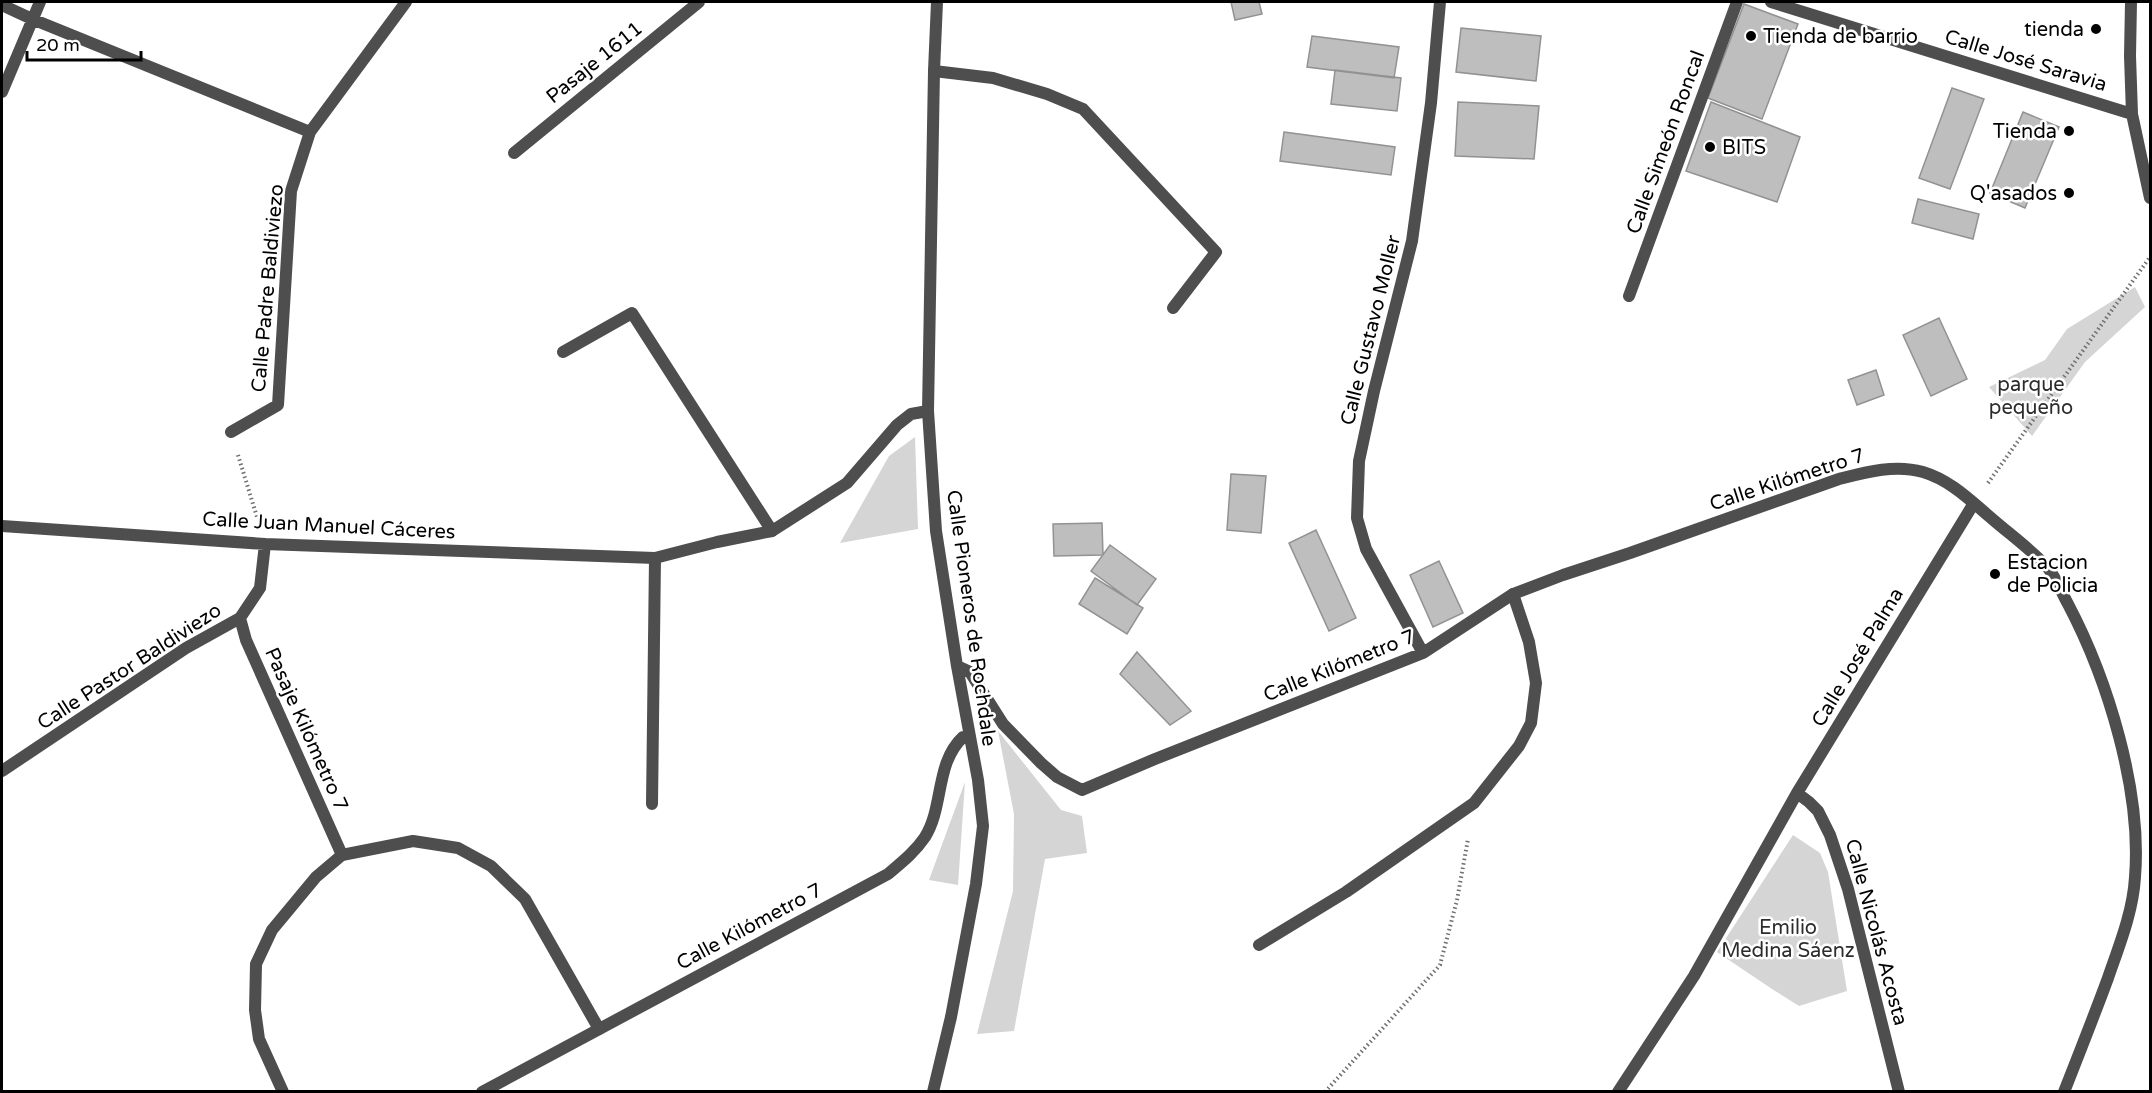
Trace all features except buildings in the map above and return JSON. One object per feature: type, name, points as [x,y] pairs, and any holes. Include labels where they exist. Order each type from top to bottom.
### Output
[{"type":"street","points":[[2,92],[40,2]]},
{"type":"street","name":"Calle Padre Baldiviezo","points":[[231,432],[278,405],[291,191],[310,132],[406,2]]},
{"type":"street","name":"Pasaje 1611","points":[[514,153],[699,2]]},
{"type":"street","name":"Calle Pioneros de Rochdale","points":[[933,1092],[951,1017],[976,884],[983,826],[978,780],[936,531],[928,411],[936,2]]},
{"type":"street","name":"Calle Gustavo Moller","points":[[1423,653],[1366,549],[1357,518],[1359,461],[1374,391],[1412,241],[1431,103],[1440,2]]},
{"type":"street","name":"Calle Simeón Roncal","points":[[1629,296],[1737,2]]},
{"type":"street","name":"Calle José Saravia","points":[[1773,2],[2132,114]]},
{"type":"street","points":[[2131,2],[2132,114],[2151,198]]},
{"type":"street","points":[[2,5],[310,132]]},
{"type":"street","points":[[934,71],[993,78],[1047,94],[1083,110],[1216,252],[1173,308]]},
{"type":"street","points":[[563,352],[632,313],[772,531]]},
{"type":"street","name":"Calle Juan Manuel Cáceres","points":[[2,526],[265,544],[655,558],[772,531],[846,483],[897,425],[910,414],[928,411]]},
{"type":"street","name":"Calle Kilómetro 7","points":[[957,666],[970,672],[1003,724],[1041,763],[1056,777],[1082,790],[1423,653],[1513,594],[1563,575],[1839,479],[1874,471],[1901,469],[1924,472],[1947,482],[2049,569],[2075,618],[2099,672],[2130,783],[2137,834],[2135,880],[2128,913],[2119,946],[2064,1092]]},
{"type":"street","name":"Calle José Palma","points":[[1618,1092],[1694,976],[1797,794],[1974,503]]},
{"type":"street","name":"Calle Pastor Baldiviezo","points":[[2,771],[186,648],[240,618],[260,588],[265,544]]},
{"type":"street","points":[[652,804],[655,558]]},
{"type":"street","points":[[1259,945],[1346,892],[1474,803],[1519,746],[1531,723],[1536,683],[1529,642],[1513,594]]},
{"type":"street","name":"Pasaje Kilómetro 7","points":[[240,618],[246,640],[342,855]]},
{"type":"street","name":"Calle Kilómetro 7","points":[[482,1092],[888,874],[910,856],[925,837],[933,818],[945,765],[950,753],[963,737],[969,737]]},
{"type":"street","name":"Calle Nicolás Acosta","points":[[1797,794],[1818,811],[1830,835],[1848,889],[1899,1092]]},
{"type":"street","points":[[283,1092],[259,1039],[255,1010],[256,964],[272,930],[316,877],[342,855],[413,841],[458,848],[491,866],[525,899],[599,1029]]},
{"type":"path","points":[[1974,503],[2151,257]]},
{"type":"path","points":[[231,432],[265,544]]},
{"type":"path","points":[[1325,1092],[1440,965],[1457,900],[1474,803]]},
{"type":"green space","name":"parque pequeño","points":[[2135,287],[2145,307],[2085,362],[2032,436],[1989,387],[2045,360],[2067,329]]},
{"type":"green space","points":[[915,437],[918,529],[840,543],[889,456]]},
{"type":"green space","points":[[998,731],[1061,810],[1082,816],[1087,853],[1045,859],[1014,1031],[977,1034],[1013,891],[1014,814]]},
{"type":"green space","points":[[965,782],[958,885],[929,880]]},
{"type":"green space","name":"Emilio Medina Sáenz","points":[[1793,835],[1820,853],[1828,872],[1847,991],[1799,1006],[1717,952]]},
{"type":"place","name":"tienda","points":[[2096,29]]},
{"type":"place","name":"Tienda de barrio","points":[[1751,36]]},
{"type":"place","name":"Tienda","points":[[2069,131]]},
{"type":"place","name":"BITS","points":[[1710,147]]},
{"type":"place","name":"Q'asados","points":[[2069,193]]},
{"type":"place","name":"Estacion de Policia","points":[[1995,574]]}]
